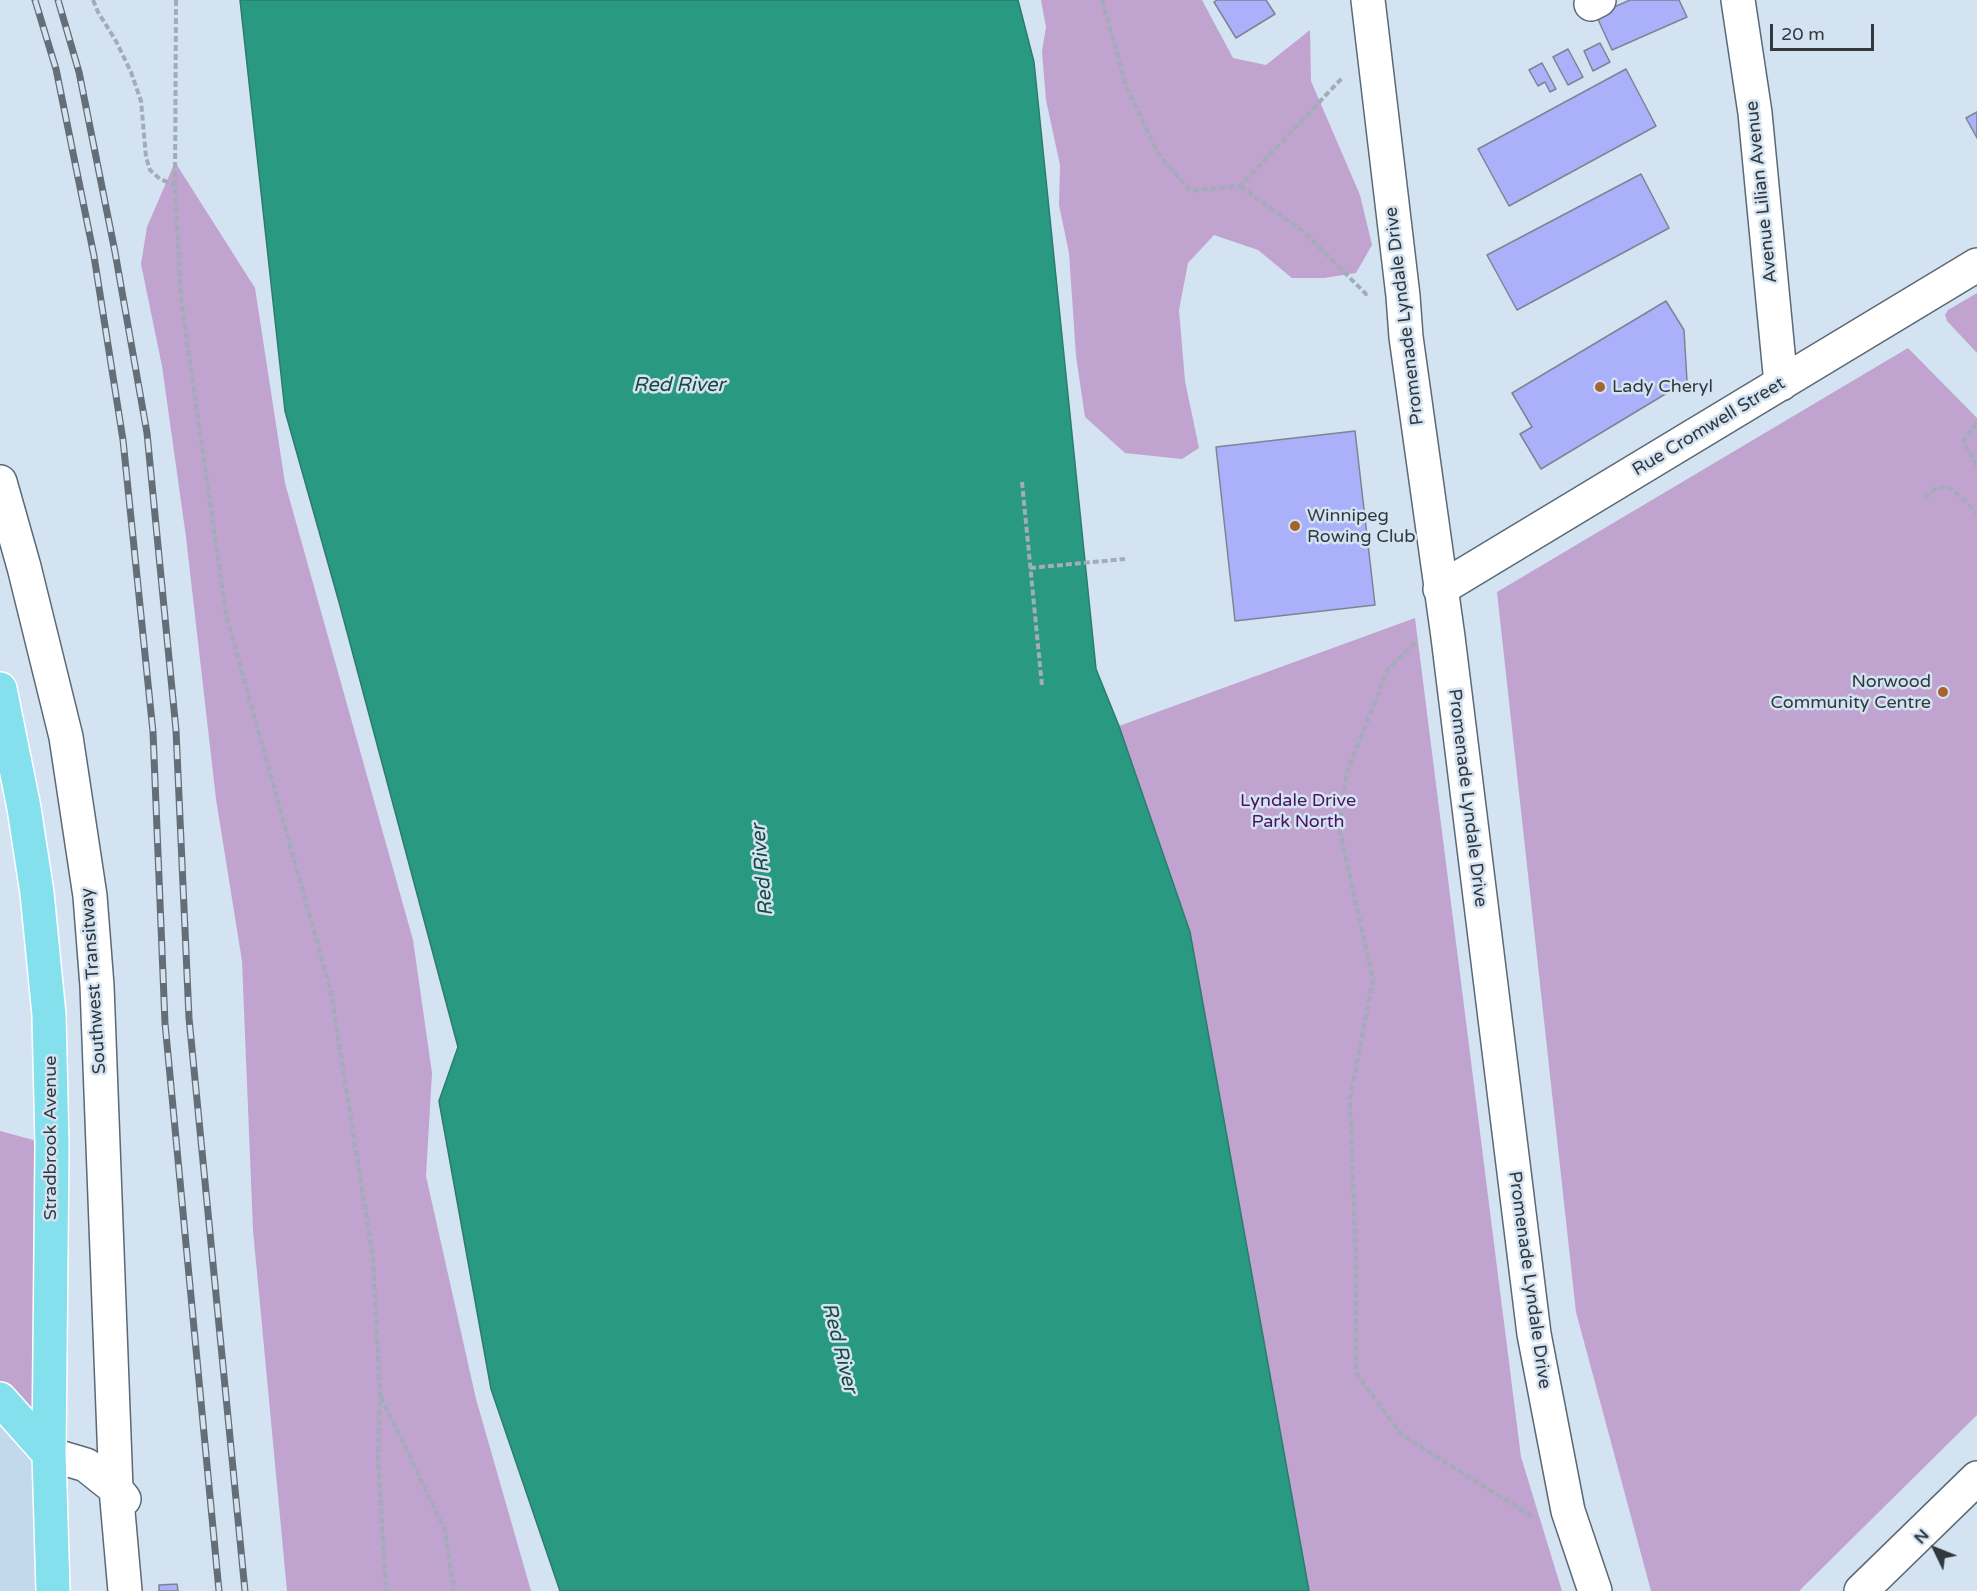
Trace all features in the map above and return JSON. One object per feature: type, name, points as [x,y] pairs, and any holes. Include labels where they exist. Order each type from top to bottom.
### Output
[{"type":"main road","name":"Stradbrook Avenue","points":[[0,689],[24,808],[37,893],[49,1016],[52,1145],[49,1454],[52,1591]]},
{"type":"main road","points":[[0,1399],[49,1454]]},
{"type":"street","name":"Promenade Lyndale Drive","points":[[1368,0],[1406,337],[1448,638],[1534,1334],[1568,1511],[1595,1591]]},
{"type":"street","name":"Avenue Lilian Avenue","points":[[1738,0],[1755,112],[1781,384]]},
{"type":"street","name":"Rue Cromwell Street","points":[[1440,590],[1977,266]]},
{"type":"street","name":"Southwest Transitway","points":[[0,482],[27,578],[66,737],[90,896],[97,987],[116,1489],[125,1591]]},
{"type":"street","points":[[49,1454],[86,1464],[116,1489],[141,1522],[149,1591]]},
{"type":"street","points":[[1861,1591],[1977,1478]]},
{"type":"path","points":[[93,0],[116,41],[141,101],[146,157],[150,170],[160,179],[175,185]]},
{"type":"path","points":[[176,0],[175,185],[181,299],[226,615],[331,992],[374,1259],[380,1394],[378,1460],[386,1591]]},
{"type":"path","points":[[1102,0],[1126,86],[1158,153],[1190,191],[1240,186],[1338,83],[1371,40]]},
{"type":"path","points":[[1240,186],[1304,232],[1366,294],[1403,296]]},
{"type":"path","points":[[1977,423],[1963,441],[1977,466]]},
{"type":"path","points":[[1022,482],[1042,686]]},
{"type":"path","points":[[1925,498],[1937,487],[1951,488],[1977,513]]},
{"type":"path","points":[[1030,568],[1125,559]]},
{"type":"path","points":[[1448,638],[1412,645],[1388,669],[1347,772],[1340,828],[1372,980],[1350,1098],[1356,1265],[1356,1373],[1402,1435],[1428,1452],[1537,1520],[1568,1511]]},
{"type":"path","points":[[380,1394],[445,1530],[454,1591]]},
{"type":"shaded area","points":[[0,1399],[49,1454],[53,1591],[0,1591]]},
{"type":"green space","points":[[1041,0],[1202,0],[1233,58],[1266,65],[1310,30],[1311,81],[1360,195],[1372,245],[1356,273],[1324,278],[1292,278],[1258,250],[1214,235],[1188,263],[1179,310],[1185,381],[1199,448],[1182,459],[1125,453],[1085,417],[1076,356],[1069,253],[1059,205],[1060,165],[1046,100],[1042,51],[1046,27]]},
{"type":"green space","points":[[175,162],[255,288],[285,483],[413,940],[432,1073],[426,1176],[476,1399],[531,1591],[287,1591],[253,1230],[242,961],[216,799],[186,537],[162,366],[141,264],[147,227]]},
{"type":"green space","points":[[1977,293],[1977,353],[1947,321],[1945,315],[1948,310]]},
{"type":"green space","points":[[1908,348],[1977,418],[1977,1415],[1799,1591],[1651,1591],[1576,1312],[1497,592]]},
{"type":"green space","name":"Lyndale Drive Park North","points":[[1415,618],[1521,1457],[1562,1591],[1309,1591],[1190,932],[1119,726]]},
{"type":"green space","points":[[0,1131],[52,1145],[49,1454],[0,1399]]},
{"type":"water","name":"Red River","points":[[240,0],[1018,0],[1034,62],[1096,669],[1119,726],[1190,932],[1309,1591],[560,1591],[491,1389],[439,1101],[458,1047],[339,602],[285,411]]},
{"type":"building","points":[[1217,0],[1266,0],[1275,14],[1236,38],[1214,2]]},
{"type":"building","points":[[1630,0],[1679,0],[1687,17],[1612,50],[1596,15]]},
{"type":"building","points":[[1600,43],[1610,62],[1593,71],[1584,51]]},
{"type":"building","points":[[1568,49],[1583,77],[1568,85],[1553,57]]},
{"type":"building","points":[[1542,63],[1556,89],[1550,92],[1545,82],[1538,86],[1529,70]]},
{"type":"building","points":[[1626,69],[1656,126],[1509,206],[1478,149]]},
{"type":"building","points":[[1977,112],[1977,138],[1966,118]]},
{"type":"building","points":[[1641,174],[1669,228],[1517,310],[1487,255]]},
{"type":"building","name":"Lady Cheryl","points":[[1666,301],[1684,330],[1687,381],[1541,469],[1520,434],[1532,427],[1512,393]]},
{"type":"building","name":"Winnipeg Rowing Club","points":[[1355,431],[1375,605],[1235,621],[1216,447]]},
{"type":"building","points":[[177,1584],[178,1591],[159,1591],[159,1585]]},
{"type":"railway","points":[[35,0],[56,69],[94,256],[123,440],[153,732],[165,1023],[219,1591]]},
{"type":"railway","points":[[58,0],[79,72],[115,252],[147,433],[176,730],[189,1018],[245,1591]]},
{"type":"place","name":"Lady Cheryl","points":[[1600,387]]},
{"type":"place","name":"Winnipeg Rowing Club","points":[[1295,526]]},
{"type":"place","name":"Norwood Community Centre","points":[[1943,692]]}]
